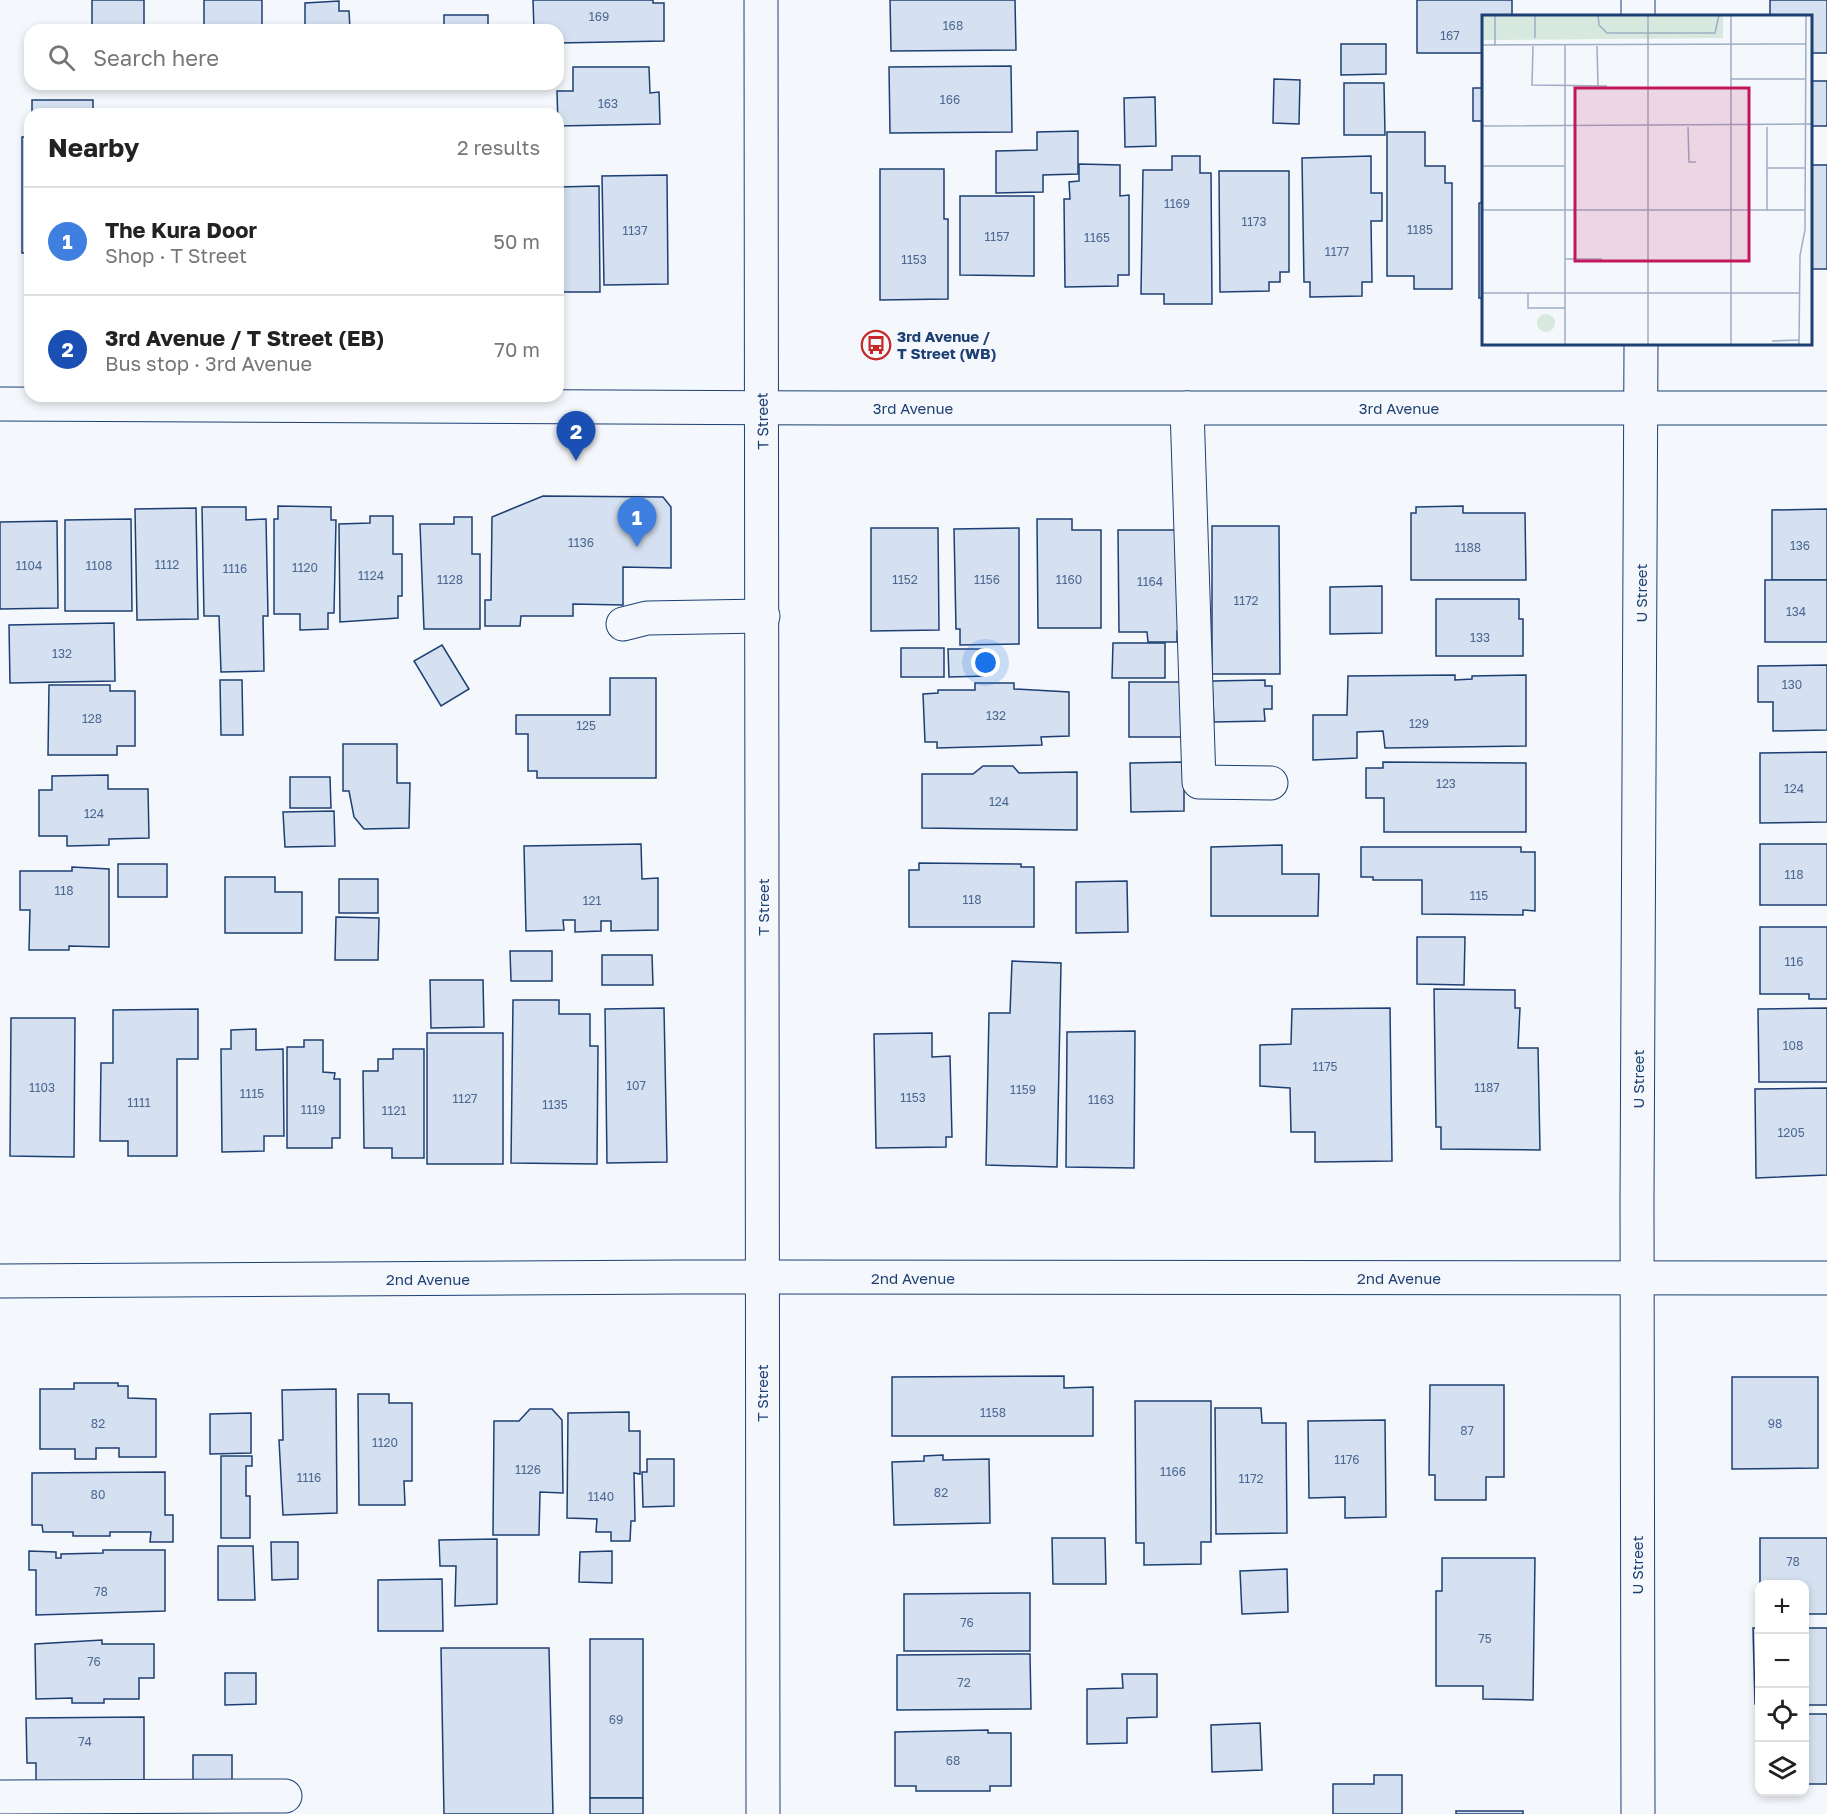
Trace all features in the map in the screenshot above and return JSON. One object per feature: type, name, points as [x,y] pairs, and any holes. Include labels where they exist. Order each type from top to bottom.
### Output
[{"type":"street","name":"T Street","points":[[761,0],[763,1814]]},
{"type":"street","name":"U Street","points":[[1638,1814],[1637,1277],[1641,345]]},
{"type":"street","name":"3rd Avenue","points":[[0,404],[762,408],[1827,408]]},
{"type":"street","points":[[1187,408],[1199,782],[1271,783]]},
{"type":"street","points":[[623,624],[647,618],[763,616]]},
{"type":"street","name":"2nd Avenue","points":[[0,1281],[763,1277],[1827,1278]]},
{"type":"street","points":[[0,1797],[285,1796]]},
{"type":"building","points":[[92,0],[144,0],[144,24],[92,24]]},
{"type":"building","points":[[204,0],[262,0],[262,24],[204,24]]},
{"type":"building","points":[[533,0],[653,0],[653,3],[664,3],[664,41],[564,43],[564,24],[534,24]]},
{"type":"building","points":[[890,0],[1015,0],[1016,50],[891,51]]},
{"type":"building","points":[[1417,0],[1512,0],[1512,15],[1482,15],[1482,53],[1417,53]]},
{"type":"building","points":[[1770,0],[1827,0],[1827,53],[1812,53],[1812,15],[1770,15]]},
{"type":"building","points":[[339,1],[339,11],[349,11],[350,24],[305,24],[305,3]]},
{"type":"building","points":[[444,15],[488,15],[488,24],[444,24]]},
{"type":"building","points":[[1341,44],[1386,44],[1386,74],[1341,75]]},
{"type":"building","points":[[1011,66],[1012,132],[890,133],[889,67]]},
{"type":"building","points":[[573,67],[649,67],[650,93],[659,92],[660,124],[564,126],[564,108],[557,108],[557,91],[573,91]]},
{"type":"building","points":[[1274,79],[1300,80],[1299,124],[1273,123]]},
{"type":"building","points":[[1812,81],[1827,81],[1827,126],[1812,126]]},
{"type":"building","points":[[1344,83],[1384,83],[1385,135],[1344,135]]},
{"type":"building","points":[[1473,88],[1482,88],[1482,121],[1473,121]]},
{"type":"building","points":[[1155,97],[1156,146],[1125,147],[1124,98]]},
{"type":"building","points":[[32,100],[93,100],[93,108],[32,108]]},
{"type":"building","points":[[1078,131],[1078,174],[1043,175],[1043,192],[996,193],[996,151],[1037,150],[1037,132]]},
{"type":"building","points":[[1387,132],[1425,132],[1425,166],[1445,166],[1445,183],[1452,183],[1452,289],[1414,289],[1414,276],[1387,276]]},
{"type":"building","points":[[22,137],[24,137],[24,253],[22,253]]},
{"type":"building","points":[[1172,156],[1200,156],[1200,173],[1211,173],[1212,304],[1164,304],[1164,294],[1141,294],[1143,170],[1172,170]]},
{"type":"building","points":[[1371,156],[1371,193],[1382,193],[1382,221],[1371,221],[1372,282],[1362,282],[1362,296],[1310,297],[1310,282],[1304,282],[1302,158]]},
{"type":"building","points":[[1079,164],[1120,165],[1120,196],[1129,195],[1129,275],[1118,275],[1118,286],[1065,287],[1064,199],[1070,199],[1069,182],[1079,181]]},
{"type":"building","points":[[1812,165],[1827,165],[1827,269],[1812,269]]},
{"type":"building","points":[[880,169],[944,169],[944,219],[948,219],[948,299],[880,300]]},
{"type":"building","points":[[1219,171],[1289,171],[1289,272],[1280,272],[1280,282],[1269,282],[1269,291],[1220,292]]},
{"type":"building","points":[[667,175],[668,284],[604,285],[602,176]]},
{"type":"building","points":[[599,186],[600,292],[564,292],[564,187]]},
{"type":"building","points":[[960,196],[1034,196],[1034,276],[960,275]]},
{"type":"building","points":[[1482,202],[1482,298],[1479,298],[1479,203]]},
{"type":"building","points":[[543,496],[663,497],[671,507],[671,568],[623,567],[623,605],[573,604],[573,616],[521,616],[520,626],[485,626],[485,600],[491,600],[492,517]]},
{"type":"building","points":[[278,506],[331,507],[331,520],[336,520],[334,613],[328,613],[328,629],[300,630],[300,614],[274,614],[274,519],[278,519]]},
{"type":"building","points":[[1463,506],[1463,513],[1525,513],[1526,580],[1411,580],[1411,513],[1416,513],[1416,507]]},
{"type":"building","points":[[202,507],[246,507],[246,520],[266,519],[268,616],[263,616],[264,671],[221,672],[219,616],[204,616]]},
{"type":"building","points":[[196,508],[198,619],[137,620],[135,509]]},
{"type":"building","points":[[1827,509],[1827,580],[1772,580],[1772,510]]},
{"type":"building","points":[[370,516],[393,516],[393,554],[402,554],[402,596],[398,596],[398,618],[340,622],[339,524],[370,523]]},
{"type":"building","points":[[454,517],[472,517],[472,554],[480,554],[480,629],[424,629],[420,524],[454,524]]},
{"type":"building","points":[[131,519],[132,611],[65,611],[65,520]]},
{"type":"building","points":[[1037,519],[1072,519],[1072,530],[1101,530],[1101,628],[1038,628]]},
{"type":"building","points":[[57,521],[58,608],[0,609],[0,522]]},
{"type":"building","points":[[1212,526],[1279,526],[1280,674],[1212,674]]},
{"type":"building","points":[[871,528],[938,528],[939,630],[871,631]]},
{"type":"building","points":[[1019,528],[1019,644],[960,645],[960,629],[956,629],[954,529]]},
{"type":"building","points":[[1118,530],[1180,530],[1182,631],[1177,631],[1177,642],[1148,642],[1147,632],[1119,632]]},
{"type":"building","points":[[1765,580],[1827,580],[1827,642],[1765,642]]},
{"type":"building","points":[[1382,586],[1382,633],[1330,634],[1330,587]]},
{"type":"building","points":[[1436,599],[1519,599],[1519,619],[1523,619],[1523,656],[1436,656]]},
{"type":"building","points":[[114,623],[115,681],[10,683],[9,625]]},
{"type":"building","points":[[1113,643],[1165,643],[1165,678],[1112,678]]},
{"type":"building","points":[[442,645],[469,689],[441,706],[414,661]]},
{"type":"building","points":[[901,648],[944,648],[944,677],[901,677]]},
{"type":"building","points":[[948,649],[987,649],[988,676],[949,677]]},
{"type":"building","points":[[1827,665],[1827,730],[1773,731],[1773,702],[1758,702],[1758,666]]},
{"type":"building","points":[[1455,675],[1455,680],[1472,679],[1472,676],[1526,675],[1526,746],[1385,748],[1383,731],[1357,732],[1357,758],[1313,760],[1313,715],[1347,715],[1348,676]]},
{"type":"building","points":[[610,678],[656,678],[656,778],[537,778],[537,771],[528,771],[528,734],[516,734],[516,715],[610,715]]},
{"type":"building","points":[[220,680],[242,680],[243,735],[221,735]]},
{"type":"building","points":[[1265,680],[1265,686],[1272,686],[1272,709],[1264,709],[1265,721],[1214,722],[1212,681]]},
{"type":"building","points":[[1129,682],[1186,682],[1186,737],[1129,737]]},
{"type":"building","points":[[975,683],[1014,683],[1014,689],[1069,692],[1069,736],[1041,737],[1042,745],[937,748],[937,742],[925,742],[923,694],[938,693],[938,690],[975,690]]},
{"type":"building","points":[[49,685],[110,685],[110,691],[135,691],[135,746],[117,746],[117,755],[48,755]]},
{"type":"building","points":[[343,744],[397,744],[397,783],[410,783],[409,828],[364,829],[354,817],[349,791],[343,791]]},
{"type":"building","points":[[1827,752],[1827,822],[1760,823],[1760,753]]},
{"type":"building","points":[[1184,762],[1184,811],[1131,812],[1130,763]]},
{"type":"building","points":[[1383,762],[1526,763],[1526,832],[1384,832],[1384,798],[1366,798],[1366,768],[1383,768]]},
{"type":"building","points":[[983,766],[1013,766],[1019,773],[1077,772],[1077,830],[922,828],[922,774],[973,774]]},
{"type":"building","points":[[108,775],[108,789],[148,789],[149,838],[109,839],[109,845],[67,846],[67,836],[39,836],[39,790],[52,790],[52,776]]},
{"type":"building","points":[[290,777],[330,777],[331,808],[290,808]]},
{"type":"building","points":[[334,811],[335,846],[285,847],[283,812]]},
{"type":"building","points":[[641,844],[642,879],[658,878],[658,930],[611,931],[611,921],[601,921],[601,931],[575,932],[575,920],[563,920],[564,930],[526,931],[524,846]]},
{"type":"building","points":[[1760,844],[1827,844],[1827,905],[1760,905]]},
{"type":"building","points":[[1282,845],[1282,874],[1319,874],[1318,916],[1211,916],[1211,847]]},
{"type":"building","points":[[1361,847],[1521,847],[1521,852],[1535,852],[1535,911],[1523,910],[1523,915],[1422,914],[1422,880],[1373,880],[1373,877],[1361,877]]},
{"type":"building","points":[[919,863],[1021,864],[1021,867],[1034,867],[1034,927],[909,927],[909,870],[919,870]]},
{"type":"building","points":[[118,864],[167,864],[167,897],[118,897]]},
{"type":"building","points":[[72,867],[109,869],[109,947],[69,946],[69,950],[29,950],[30,910],[20,910],[20,871],[72,871]]},
{"type":"building","points":[[225,877],[275,877],[275,892],[302,892],[302,933],[225,933]]},
{"type":"building","points":[[339,879],[378,879],[378,913],[339,913]]},
{"type":"building","points":[[1127,881],[1128,932],[1076,933],[1076,882]]},
{"type":"building","points":[[336,917],[379,918],[378,960],[335,960]]},
{"type":"building","points":[[1760,927],[1827,927],[1827,999],[1809,999],[1809,994],[1760,994]]},
{"type":"building","points":[[1417,937],[1465,937],[1464,985],[1417,984]]},
{"type":"building","points":[[510,951],[552,951],[552,981],[511,981]]},
{"type":"building","points":[[602,955],[652,955],[653,985],[602,985]]},
{"type":"building","points":[[1012,961],[1061,963],[1057,1167],[986,1165],[989,1013],[1010,1013]]},
{"type":"building","points":[[430,980],[483,980],[484,1027],[431,1028]]},
{"type":"building","points":[[1434,989],[1515,990],[1515,1008],[1520,1008],[1518,1048],[1538,1048],[1540,1150],[1441,1149],[1441,1127],[1436,1127]]},
{"type":"building","points":[[513,1000],[559,1000],[559,1014],[590,1014],[590,1046],[598,1046],[597,1164],[511,1163]]},
{"type":"building","points":[[664,1008],[667,1162],[607,1163],[605,1009]]},
{"type":"building","points":[[1390,1008],[1392,1161],[1315,1162],[1315,1132],[1291,1132],[1290,1088],[1260,1086],[1260,1045],[1291,1044],[1292,1009]]},
{"type":"building","points":[[1827,1008],[1827,1082],[1759,1082],[1758,1009]]},
{"type":"building","points":[[198,1009],[198,1059],[177,1059],[177,1156],[128,1156],[128,1141],[100,1141],[101,1063],[113,1063],[113,1010]]},
{"type":"building","points":[[11,1018],[75,1018],[74,1157],[10,1156]]},
{"type":"building","points":[[256,1029],[256,1050],[283,1049],[284,1136],[264,1136],[264,1151],[222,1152],[221,1049],[231,1049],[231,1030]]},
{"type":"building","points":[[1135,1031],[1134,1168],[1066,1167],[1067,1032]]},
{"type":"building","points":[[427,1033],[503,1033],[503,1164],[427,1164]]},
{"type":"building","points":[[932,1033],[932,1057],[950,1056],[952,1137],[946,1137],[946,1147],[876,1148],[874,1034]]},
{"type":"building","points":[[304,1040],[323,1040],[323,1072],[335,1073],[334,1079],[340,1079],[340,1138],[332,1138],[332,1148],[287,1148],[287,1047],[304,1047]]},
{"type":"building","points":[[393,1049],[424,1049],[424,1158],[392,1158],[392,1148],[364,1148],[363,1071],[378,1071],[378,1059],[393,1059]]},
{"type":"building","points":[[1827,1088],[1827,1175],[1756,1178],[1755,1089]]},
{"type":"building","points":[[1064,1376],[1064,1388],[1093,1387],[1093,1436],[892,1436],[892,1377]]},
{"type":"building","points":[[1732,1377],[1818,1377],[1818,1468],[1732,1469]]},
{"type":"building","points":[[74,1383],[118,1383],[118,1386],[128,1386],[128,1398],[156,1399],[156,1457],[119,1457],[119,1448],[96,1448],[96,1459],[75,1459],[75,1449],[40,1449],[40,1389],[74,1389]]},
{"type":"building","points":[[1430,1385],[1504,1385],[1504,1477],[1486,1477],[1486,1500],[1435,1500],[1435,1475],[1429,1475]]},
{"type":"building","points":[[336,1389],[337,1513],[283,1515],[279,1440],[283,1440],[282,1390]]},
{"type":"building","points":[[358,1394],[389,1394],[389,1403],[412,1403],[412,1481],[404,1481],[405,1505],[359,1505]]},
{"type":"building","points":[[1135,1401],[1211,1401],[1211,1542],[1201,1542],[1201,1564],[1144,1565],[1144,1543],[1136,1543]]},
{"type":"building","points":[[1215,1408],[1261,1408],[1262,1423],[1286,1423],[1287,1533],[1216,1534]]},
{"type":"building","points":[[530,1409],[552,1409],[562,1420],[563,1493],[540,1492],[539,1535],[493,1535],[494,1421],[519,1421]]},
{"type":"building","points":[[629,1412],[629,1431],[640,1431],[640,1474],[634,1473],[635,1521],[631,1521],[630,1541],[611,1541],[611,1532],[596,1532],[597,1519],[567,1518],[568,1413]]},
{"type":"building","points":[[251,1413],[251,1453],[210,1454],[210,1414]]},
{"type":"building","points":[[1385,1420],[1386,1517],[1345,1518],[1345,1497],[1309,1498],[1308,1421]]},
{"type":"building","points":[[943,1455],[943,1460],[989,1459],[990,1523],[894,1525],[892,1462],[924,1461],[924,1456]]},
{"type":"building","points":[[221,1456],[252,1456],[252,1466],[246,1466],[246,1496],[250,1496],[250,1538],[221,1538]]},
{"type":"building","points":[[647,1459],[674,1459],[674,1506],[643,1507],[642,1472],[647,1472]]},
{"type":"building","points":[[165,1472],[165,1515],[173,1515],[173,1542],[150,1542],[151,1532],[110,1532],[110,1536],[73,1536],[73,1532],[43,1532],[42,1525],[32,1525],[32,1473]]},
{"type":"building","points":[[1052,1538],[1105,1538],[1106,1584],[1053,1584]]},
{"type":"building","points":[[1760,1538],[1827,1538],[1827,1614],[1809,1614],[1809,1580],[1760,1580]]},
{"type":"building","points":[[497,1539],[497,1604],[455,1606],[456,1566],[440,1566],[439,1540]]},
{"type":"building","points":[[271,1542],[298,1542],[298,1579],[272,1580]]},
{"type":"building","points":[[218,1546],[253,1546],[255,1600],[218,1600]]},
{"type":"building","points":[[103,1550],[165,1550],[165,1611],[36,1615],[36,1570],[29,1570],[29,1551],[56,1552],[56,1558],[61,1558],[61,1554],[103,1553]]},
{"type":"building","points":[[612,1551],[612,1583],[579,1582],[580,1552]]},
{"type":"building","points":[[1442,1558],[1535,1558],[1533,1700],[1483,1699],[1483,1686],[1436,1686],[1436,1591],[1442,1591]]},
{"type":"building","points":[[1287,1569],[1288,1612],[1242,1614],[1240,1571]]},
{"type":"building","points":[[442,1579],[443,1631],[378,1631],[378,1580]]},
{"type":"building","points":[[1030,1593],[1030,1651],[904,1651],[904,1594]]},
{"type":"building","points":[[1753,1628],[1755,1628],[1755,1704]]},
{"type":"building","points":[[1809,1628],[1827,1628],[1827,1705],[1809,1705]]},
{"type":"building","points":[[590,1639],[643,1639],[643,1798],[590,1798]]},
{"type":"building","points":[[102,1640],[102,1644],[154,1644],[154,1678],[139,1678],[139,1699],[104,1699],[104,1703],[72,1703],[72,1698],[36,1699],[35,1644]]},
{"type":"building","points":[[441,1648],[549,1648],[553,1814],[444,1814]]},
{"type":"building","points":[[1030,1654],[1031,1709],[897,1710],[897,1655]]},
{"type":"building","points":[[225,1673],[256,1673],[256,1704],[225,1705]]},
{"type":"building","points":[[1122,1674],[1157,1674],[1157,1717],[1127,1718],[1127,1743],[1087,1744],[1087,1689],[1123,1688]]},
{"type":"building","points":[[1809,1714],[1827,1714],[1827,1784],[1809,1784]]},
{"type":"building","points":[[144,1717],[144,1783],[36,1783],[36,1763],[27,1763],[26,1718]]},
{"type":"building","points":[[1260,1723],[1262,1770],[1212,1772],[1211,1725]]},
{"type":"building","points":[[988,1730],[988,1733],[1011,1733],[1011,1786],[990,1786],[990,1791],[916,1791],[916,1786],[895,1786],[895,1732]]},
{"type":"building","points":[[193,1755],[232,1755],[232,1786],[193,1786]]},
{"type":"building","points":[[1374,1775],[1402,1775],[1402,1814],[1333,1814],[1333,1784],[1374,1784]]},
{"type":"building","points":[[590,1798],[643,1798],[643,1814],[590,1814]]},
{"type":"building","points":[[1456,1811],[1523,1811],[1523,1814],[1456,1814]]},
{"type":"place","name":"3rd Avenue / T Street (WB)","points":[[876,345]]},
{"type":"place","name":"3rd Avenue / T Street (EB)","points":[[576,461]]},
{"type":"place","name":"The Kura Door","points":[[637,547]]}]
